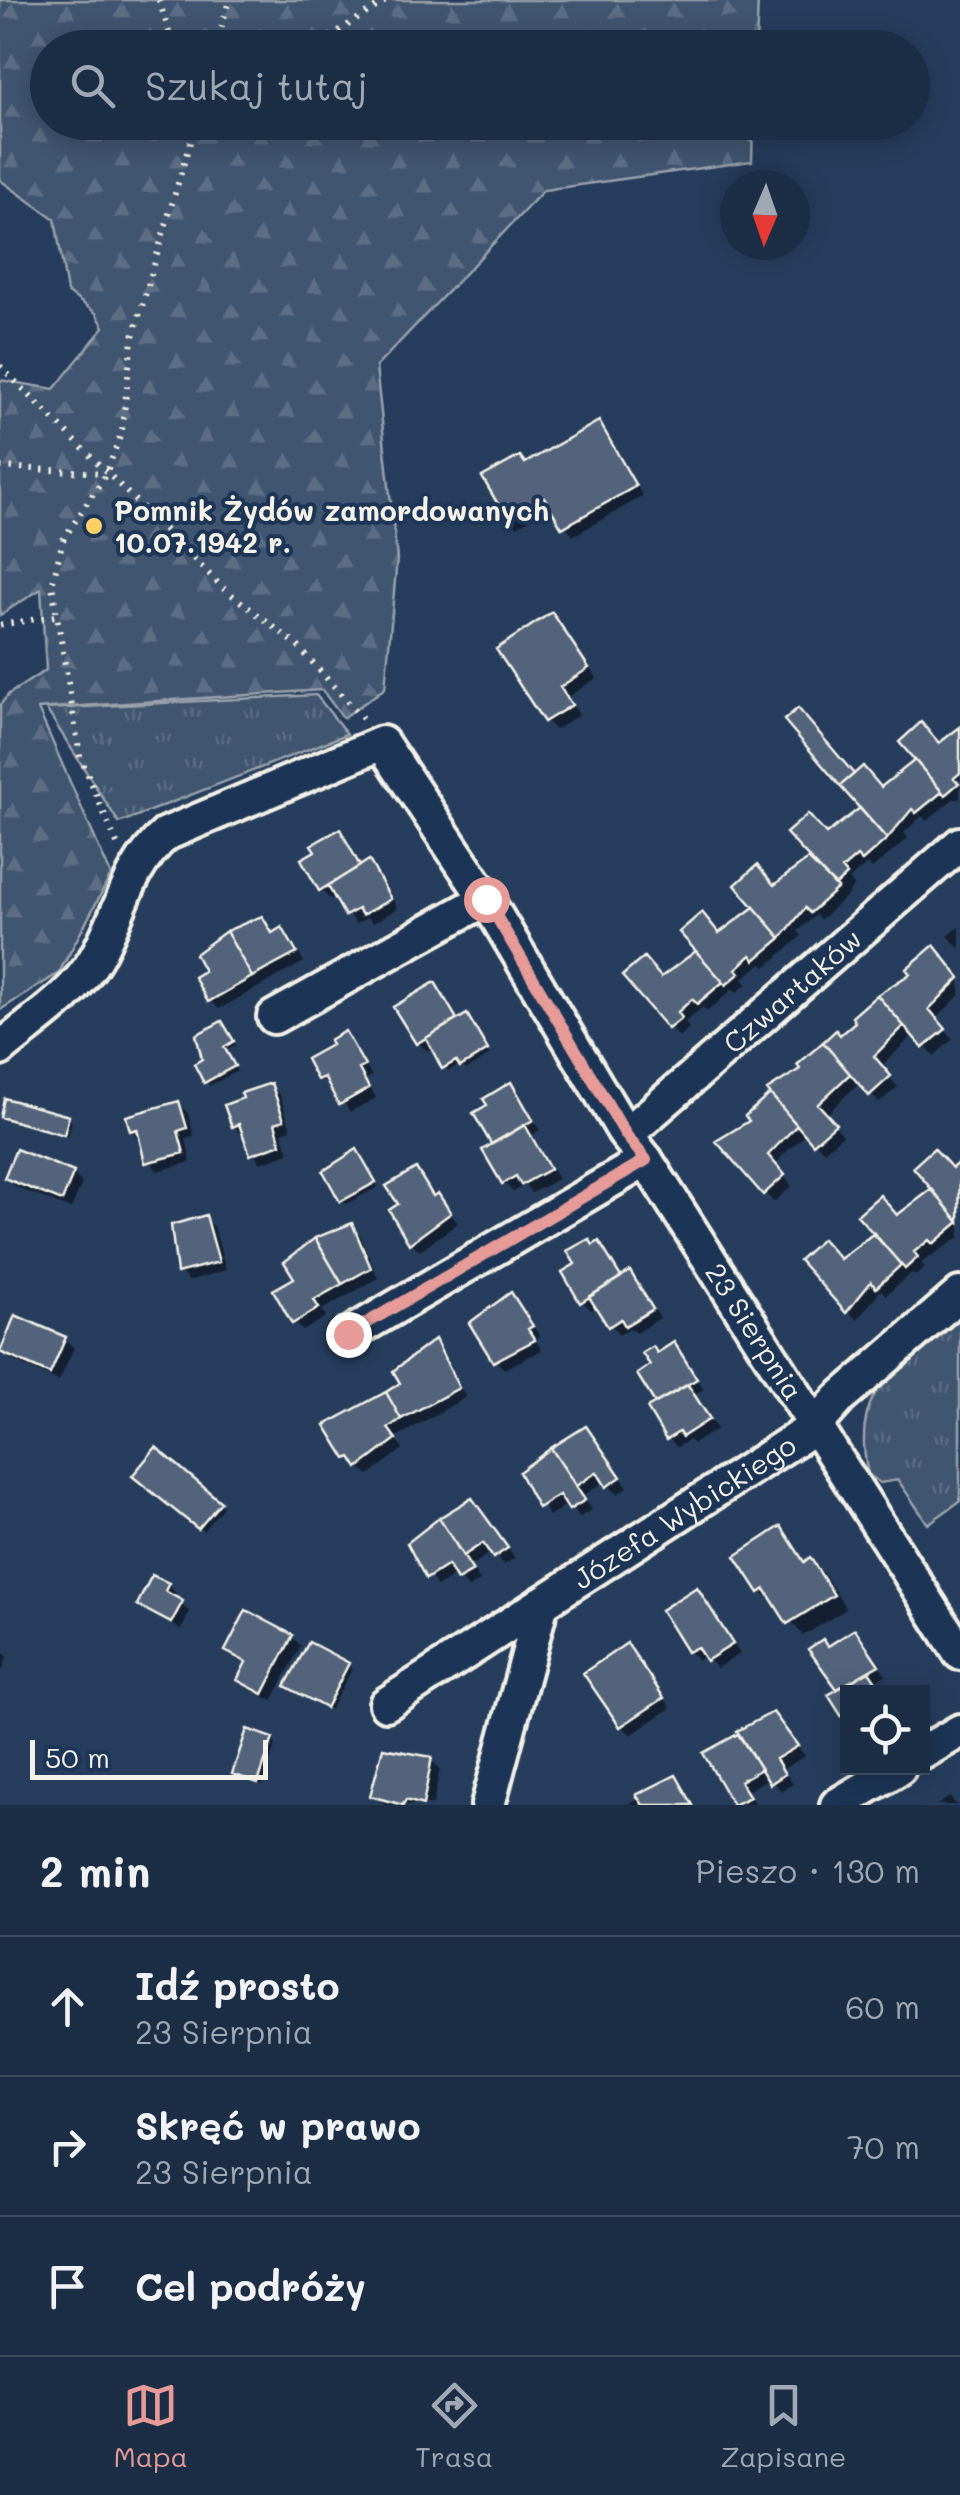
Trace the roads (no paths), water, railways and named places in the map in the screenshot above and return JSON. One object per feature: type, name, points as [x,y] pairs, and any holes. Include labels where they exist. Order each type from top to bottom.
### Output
[{"type":"street","name":"23 Sierpnia","points":[[0,1049],[79,984],[96,957],[144,853],[166,834],[382,743],[486,899],[636,1147],[960,1653]]},
{"type":"street","name":"Czwartaków","points":[[636,1147],[960,844]]},
{"type":"street","points":[[274,1017],[486,899]]},
{"type":"street","points":[[348,1334],[636,1147]]},
{"type":"street","name":"Józefa Wybickiego","points":[[386,1704],[813,1428],[840,1398],[960,1294]]},
{"type":"street","points":[[488,1805],[542,1603]]},
{"type":"street","points":[[930,1748],[960,1730]]},
{"type":"street","points":[[837,1805],[887,1775]]},
{"type":"place","name":"Pomnik Żydów zamordowanych 10.07.1942 r.","points":[[94,526]]}]
